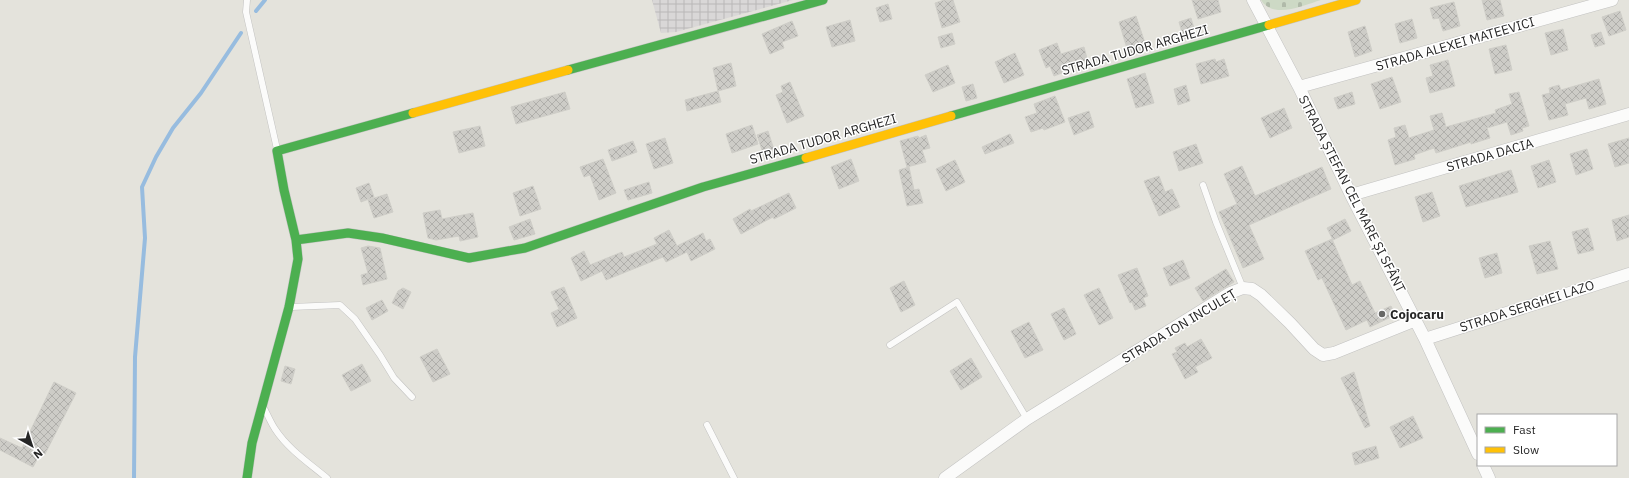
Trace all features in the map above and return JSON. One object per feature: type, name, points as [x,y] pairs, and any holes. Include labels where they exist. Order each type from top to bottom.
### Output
[{"type":"street","points":[[247,478],[252,443],[290,307],[298,259],[296,240],[284,190],[277,150],[823,0]]},
{"type":"street","name":"STRADA ȘTEFAN CEL MARE ȘI SFÂNT","points":[[1254,0],[1299,87],[1351,195],[1416,320],[1477,452]]},
{"type":"street","name":"STRADA TUDOR ARGHEZI","points":[[296,240],[348,233],[382,238],[468,258],[524,248],[703,187],[1356,0]]},
{"type":"street","name":"STRADA ALEXEI MATEEVICI","points":[[1299,87],[1612,0]]},
{"type":"street","name":"STRADA DACIA","points":[[1351,195],[1629,114]]},
{"type":"street","name":"STRADA SERGHEI LAZO","points":[[1425,339],[1629,274]]},
{"type":"street","name":"STRADA ION INCULEȚ","points":[[945,478],[1027,419],[1230,293],[1243,288],[1252,289],[1261,295],[1314,349],[1323,355],[1334,353],[1416,320]]},
{"type":"street","points":[[1483,466],[1488,478]]},
{"type":"lane","points":[[247,0],[246,12],[277,150]]},
{"type":"lane","points":[[1204,186],[1216,222],[1243,288]]},
{"type":"lane","points":[[890,345],[956,302],[1027,419]]},
{"type":"lane","points":[[290,307],[340,305],[355,319],[380,354],[394,378],[412,397]]},
{"type":"lane","points":[[263,405],[274,429],[285,442],[327,478]]},
{"type":"lane","points":[[707,425],[734,478]]},
{"type":"shaded area","points":[[652,0],[793,0],[676,32],[661,33]]},
{"type":"green space","points":[[1261,0],[1321,0],[1298,7],[1281,10],[1266,6]]},
{"type":"building","points":[[944,0],[953,0],[960,22],[942,28],[935,3]]},
{"type":"building","points":[[1192,0],[1218,0],[1221,12],[1198,19]]},
{"type":"building","points":[[1482,0],[1500,0],[1504,16],[1487,20]]},
{"type":"building","points":[[1454,2],[1460,26],[1443,31],[1439,18],[1433,19],[1430,8]]},
{"type":"building","points":[[888,4],[892,19],[880,22],[876,8]]},
{"type":"building","points":[[1620,11],[1626,30],[1609,36],[1602,17]]},
{"type":"building","points":[[1136,16],[1147,49],[1129,55],[1119,22]]},
{"type":"building","points":[[1191,18],[1196,35],[1184,39],[1179,22]]},
{"type":"building","points":[[1412,19],[1417,38],[1400,43],[1395,24]]},
{"type":"building","points":[[850,20],[855,41],[832,47],[826,27]]},
{"type":"building","points":[[792,21],[798,36],[782,42],[784,48],[770,54],[762,34]]},
{"type":"building","points":[[1365,26],[1372,51],[1355,57],[1348,32]]},
{"type":"building","points":[[1563,29],[1568,50],[1551,55],[1545,33]]},
{"type":"building","points":[[1601,32],[1605,44],[1595,47],[1591,35]]},
{"type":"building","points":[[952,33],[955,44],[941,48],[938,37]]},
{"type":"building","points":[[1057,43],[1061,54],[1084,47],[1088,62],[1066,68],[1067,71],[1054,76],[1050,66],[1046,68],[1039,50]]},
{"type":"building","points":[[1506,45],[1512,70],[1495,74],[1489,49]]},
{"type":"building","points":[[1015,53],[1024,75],[1004,83],[995,62]]},
{"type":"building","points":[[1215,59],[1216,62],[1224,59],[1229,76],[1201,84],[1196,64]]},
{"type":"building","points":[[1448,60],[1455,86],[1430,93],[1426,78],[1433,76],[1430,65]]},
{"type":"building","points":[[731,63],[736,86],[718,91],[713,68]]},
{"type":"building","points":[[948,65],[955,83],[933,92],[925,75]]},
{"type":"building","points":[[1145,73],[1154,103],[1136,108],[1127,79]]},
{"type":"building","points":[[1392,77],[1401,102],[1380,109],[1371,84]]},
{"type":"building","points":[[1599,79],[1606,104],[1589,109],[1586,98],[1565,104],[1568,115],[1549,120],[1542,95],[1550,93],[1549,88],[1559,85],[1561,90]]},
{"type":"building","points":[[790,82],[804,116],[787,123],[776,95],[783,92],[781,86]]},
{"type":"building","points":[[973,84],[977,98],[966,101],[962,87]]},
{"type":"building","points":[[1186,85],[1190,101],[1178,105],[1174,89]]},
{"type":"building","points":[[718,91],[721,102],[687,111],[685,100]]},
{"type":"building","points":[[565,92],[570,109],[516,124],[511,107]]},
{"type":"building","points":[[1352,92],[1355,104],[1338,109],[1334,98]]},
{"type":"building","points":[[1519,92],[1529,126],[1522,128],[1523,131],[1511,135],[1507,122],[1487,128],[1490,138],[1471,144],[1471,142],[1436,153],[1434,148],[1414,155],[1415,159],[1395,165],[1388,140],[1396,137],[1394,128],[1405,125],[1409,138],[1434,130],[1430,116],[1442,113],[1446,127],[1496,113],[1495,110],[1512,104],[1509,94]]},
{"type":"building","points":[[1055,96],[1065,122],[1044,130],[1043,128],[1031,132],[1025,117],[1037,113],[1034,104]]},
{"type":"building","points":[[1284,108],[1292,128],[1270,138],[1261,118]]},
{"type":"building","points":[[1089,111],[1094,127],[1074,135],[1068,118]]},
{"type":"building","points":[[752,125],[758,144],[732,153],[726,134]]},
{"type":"building","points":[[480,126],[485,146],[459,153],[453,132]]},
{"type":"building","points":[[768,131],[776,156],[765,159],[757,135]]},
{"type":"building","points":[[1010,134],[1014,143],[985,154],[982,147]]},
{"type":"building","points":[[926,135],[930,148],[922,150],[926,162],[907,167],[900,141],[918,136],[919,138]]},
{"type":"building","points":[[665,138],[673,163],[654,169],[646,144]]},
{"type":"building","points":[[1629,138],[1629,163],[1615,167],[1608,144]]},
{"type":"building","points":[[633,141],[637,152],[612,161],[608,150]]},
{"type":"building","points":[[1196,144],[1203,163],[1179,171],[1173,152]]},
{"type":"building","points":[[1587,149],[1593,169],[1576,175],[1570,154]]},
{"type":"building","points":[[603,159],[616,193],[599,200],[590,175],[584,177],[580,167]]},
{"type":"building","points":[[851,159],[859,181],[839,189],[831,167]]},
{"type":"building","points":[[955,160],[965,182],[946,191],[936,169]]},
{"type":"building","points":[[1549,160],[1556,182],[1538,188],[1531,166]]},
{"type":"building","points":[[1242,166],[1255,196],[1322,167],[1331,189],[1249,225],[1264,259],[1243,268],[1219,212],[1237,204],[1224,174]]},
{"type":"building","points":[[909,167],[914,190],[919,189],[923,203],[907,206],[899,170]]},
{"type":"building","points":[[1511,170],[1518,192],[1466,207],[1459,186]]},
{"type":"building","points":[[1159,176],[1165,192],[1172,189],[1180,207],[1159,216],[1144,181]]},
{"type":"building","points":[[649,182],[652,193],[628,200],[624,190]]},
{"type":"building","points":[[369,183],[374,197],[361,202],[356,188]]},
{"type":"building","points":[[533,186],[541,209],[520,216],[513,193]]},
{"type":"building","points":[[1432,192],[1440,216],[1423,222],[1415,197]]},
{"type":"building","points":[[789,193],[796,208],[774,219],[773,217],[741,234],[733,219],[750,209],[751,211]]},
{"type":"building","points":[[387,194],[393,212],[374,218],[368,200]]},
{"type":"building","points":[[440,210],[442,219],[473,213],[478,237],[460,241],[459,236],[436,240],[428,238],[423,213]]},
{"type":"building","points":[[1629,215],[1629,237],[1617,241],[1612,220]]},
{"type":"building","points":[[530,219],[535,234],[514,240],[509,227]]},
{"type":"building","points":[[1345,219],[1351,231],[1333,240],[1327,228]]},
{"type":"building","points":[[1588,228],[1594,250],[1578,254],[1572,232]]},
{"type":"building","points":[[669,230],[677,246],[703,233],[706,241],[710,239],[715,249],[691,261],[687,252],[666,262],[663,257],[606,280],[602,271],[581,281],[571,258],[584,251],[590,265],[622,252],[624,257],[657,244],[654,238]]},
{"type":"building","points":[[1332,239],[1352,285],[1360,281],[1375,313],[1391,306],[1395,315],[1370,327],[1367,320],[1346,330],[1322,278],[1318,280],[1305,251]]},
{"type":"building","points":[[1550,241],[1558,269],[1537,274],[1529,246]]},
{"type":"building","points":[[368,246],[380,248],[387,279],[363,285],[361,275],[368,273],[361,248]]},
{"type":"building","points":[[1497,253],[1502,273],[1485,278],[1479,258]]},
{"type":"building","points":[[1183,260],[1190,278],[1170,286],[1163,268]]},
{"type":"building","points":[[1137,268],[1148,296],[1143,298],[1146,306],[1135,310],[1132,302],[1130,303],[1118,275]]},
{"type":"building","points":[[1226,269],[1234,282],[1203,301],[1195,288]]},
{"type":"building","points":[[904,281],[915,305],[901,312],[890,288]]},
{"type":"building","points":[[564,287],[577,318],[557,327],[551,313],[559,309],[551,292]]},
{"type":"building","points":[[403,288],[411,292],[403,309],[392,303],[398,291]]},
{"type":"building","points":[[1099,288],[1113,318],[1099,325],[1084,295]]},
{"type":"building","points":[[382,300],[388,311],[372,320],[366,308]]},
{"type":"building","points":[[1064,308],[1076,334],[1064,340],[1051,314]]},
{"type":"building","points":[[1029,322],[1043,350],[1025,358],[1011,331]]},
{"type":"building","points":[[1201,339],[1212,358],[1195,367],[1198,372],[1185,379],[1172,354],[1177,352],[1175,348],[1185,343],[1187,347]]},
{"type":"building","points":[[437,349],[450,374],[433,382],[420,357]]},
{"type":"building","points":[[971,358],[982,377],[961,390],[950,371]]},
{"type":"building","points":[[362,364],[371,381],[351,391],[342,375]]},
{"type":"building","points":[[285,366],[295,369],[291,384],[281,381]]},
{"type":"building","points":[[1354,372],[1370,426],[1365,428],[1341,378]]},
{"type":"building","points":[[54,382],[76,393],[44,456],[40,454],[33,467],[0,450],[0,438],[22,448]]},
{"type":"building","points":[[1413,416],[1423,438],[1400,448],[1390,427]]},
{"type":"building","points":[[1376,446],[1379,458],[1355,465],[1352,453]]},
{"type":"waterway","points":[[256,11],[265,0]]},
{"type":"waterway","points":[[134,478],[135,357],[145,238],[142,187],[156,157],[173,128],[201,93],[241,33]]},
{"type":"traffic: fast","points":[[568,70],[823,0]]},
{"type":"traffic: fast","points":[[951,116],[1269,25]]},
{"type":"traffic: fast","points":[[247,478],[252,443],[289,307],[298,259],[296,240],[284,190],[277,151],[413,113]]},
{"type":"traffic: fast","points":[[296,240],[348,233],[382,238],[469,258],[525,248],[703,187],[806,158]]},
{"type":"traffic: slow","points":[[1269,25],[1356,0]]},
{"type":"traffic: slow","points":[[413,113],[568,70]]},
{"type":"traffic: slow","points":[[806,158],[951,116]]},
{"type":"place","name":"Cojocaru","points":[[1382,314]]}]
